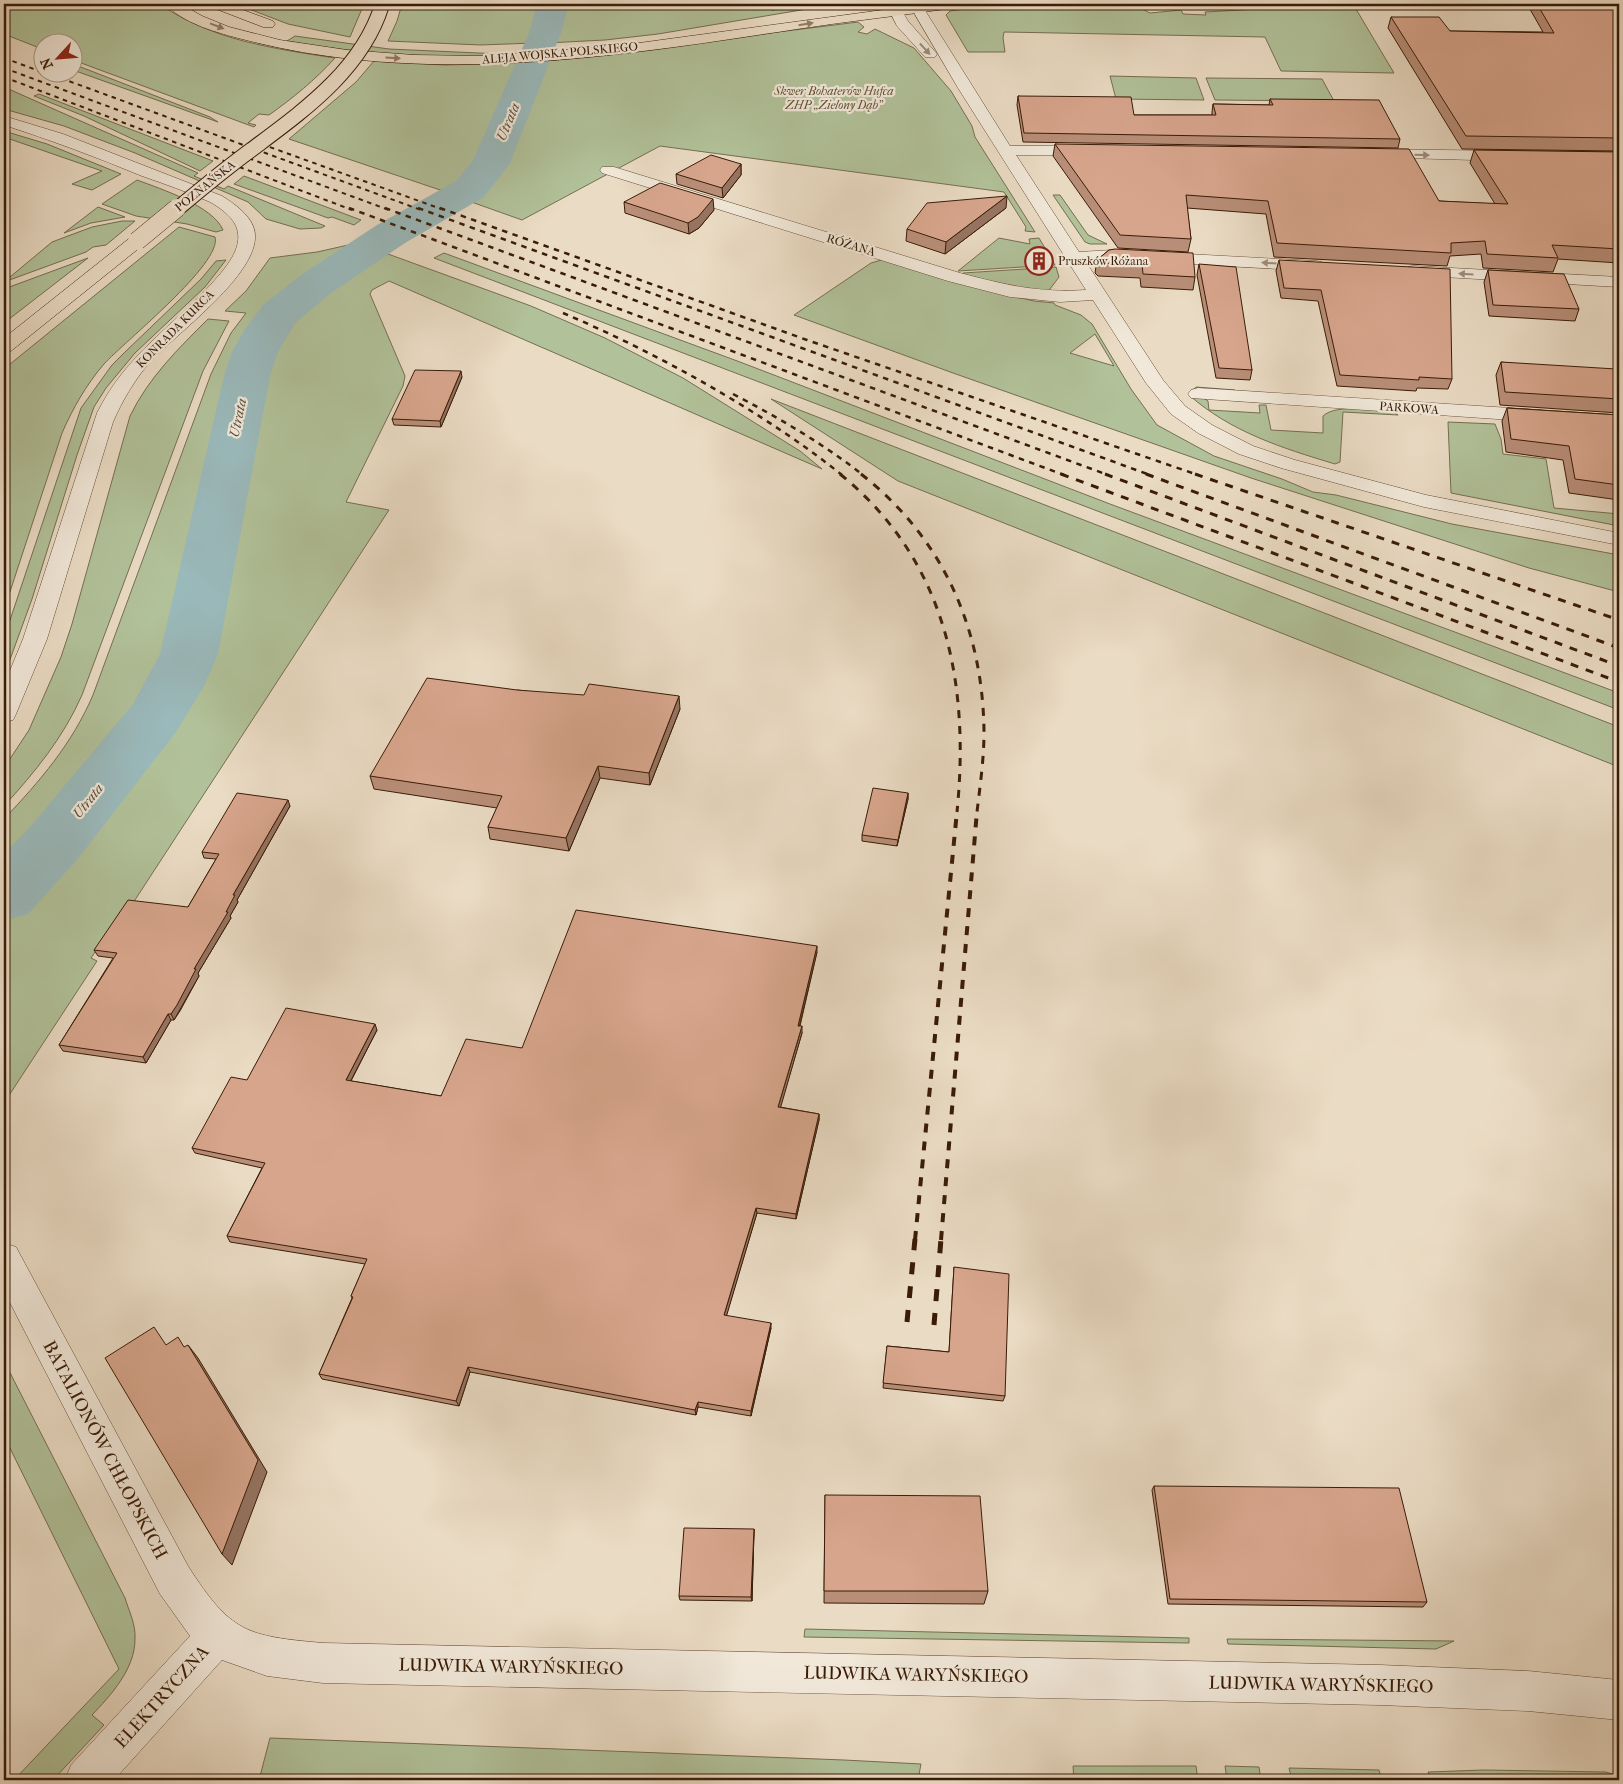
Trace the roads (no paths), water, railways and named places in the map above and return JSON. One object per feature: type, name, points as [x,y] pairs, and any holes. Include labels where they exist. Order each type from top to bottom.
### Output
[{"type":"main road","name":"ALEJA WOJSKA POLSKIEGO","points":[[173,4],[194,16],[232,32],[256,39],[349,55],[407,59],[563,51],[740,34],[894,7],[952,4]]},
{"type":"main road","points":[[216,4],[279,27]]},
{"type":"main road","name":"POZNAŃSKA","points":[[4,348],[307,105],[341,73],[365,46],[382,4]]},
{"type":"main road","name":"ALEJA WOJSKA POLSKIEGO","points":[[563,51],[693,33],[866,4]]},
{"type":"main road","name":"ALEJA WOJSKA POLSKIEGO","points":[[353,41],[516,53]]},
{"type":"street","points":[[916,6],[965,88],[1074,257],[1156,383],[1178,410],[1204,429],[1246,450],[1288,464],[1424,501],[1619,539]]},
{"type":"street","points":[[894,7],[912,35],[965,88]]},
{"type":"street","name":"KONRADA KURCA","points":[[4,120],[58,137],[216,199],[234,211],[245,226],[247,241],[235,267],[224,281],[145,357],[127,378],[112,401],[103,422],[35,639],[4,714]]},
{"type":"street","points":[[1006,151],[1033,149],[1104,150]]},
{"type":"street","points":[[1362,154],[1521,157]]},
{"type":"street","name":"RÓŻANA","points":[[608,170],[954,277],[1010,292],[1060,297],[1098,294]]},
{"type":"street","points":[[1074,257],[1112,255],[1331,267]]},
{"type":"street","points":[[1394,270],[1619,282]]},
{"type":"street","name":"PARKOWA","points":[[1198,394],[1557,417]]},
{"type":"street","name":"BATALIONÓW CHŁOPSKICH","points":[[4,1258],[174,1580],[192,1608],[218,1635]]},
{"type":"street","name":"LUDWIKA WARYŃSKIEGO","points":[[218,1635],[246,1650],[276,1658],[323,1663],[1380,1685],[1528,1691],[1619,1700]]},
{"type":"street","name":"ELEKTRYCZNA","points":[[86,1780],[218,1635]]},
{"type":"water","points":[[546,4],[559,4],[559,16],[493,170],[468,195],[450,205],[440,202],[456,192],[478,168],[538,33]]},
{"type":"waterway","name":"Utrata","points":[[4,896],[53,844],[155,718],[174,686],[189,654],[247,376],[255,352],[267,329],[279,314],[316,284],[391,234],[470,189],[491,163],[545,33],[553,4]]},
{"type":"railway","points":[[4,58],[32,68]]},
{"type":"railway","points":[[4,68],[389,210]]},
{"type":"railway","points":[[4,77],[352,210]]},
{"type":"railway","points":[[71,82],[421,210]]},
{"type":"railway","points":[[253,141],[444,210]]},
{"type":"railway","points":[[349,208],[1064,475]]},
{"type":"railway","points":[[385,208],[1108,475]]},
{"type":"railway","points":[[418,208],[1150,475]]},
{"type":"railway","points":[[440,208],[807,340],[1198,475]]},
{"type":"railway","points":[[563,313],[635,346],[708,385],[778,428],[842,475]]},
{"type":"railway","points":[[733,394],[800,431],[863,475]]},
{"type":"railway","points":[[840,474],[876,508],[905,545],[927,584],[943,626],[954,671],[959,716],[960,764],[957,812]]},
{"type":"railway","points":[[861,474],[890,499],[915,527],[936,557],[953,588],[966,622],[976,657],[982,694],[983,762],[977,812]]},
{"type":"railway","points":[[1061,474],[1619,682]]},
{"type":"railway","points":[[1105,474],[1619,666]]},
{"type":"railway","points":[[1146,474],[1619,648]]},
{"type":"railway","points":[[1195,474],[1619,620]]},
{"type":"railway","points":[[915,1240],[957,811]]},
{"type":"railway","points":[[941,1240],[977,811]]},
{"type":"railway","points":[[907,1322],[915,1239]]},
{"type":"railway","points":[[934,1325],[941,1239]]},
{"type":"place","name":"Pruszków Różana","points":[[1039,261]]},
{"type":"park label","name":"Skwer Bohaterów Hufca ZHP „Zielony Dąb”","points":[[834,98]]}]
